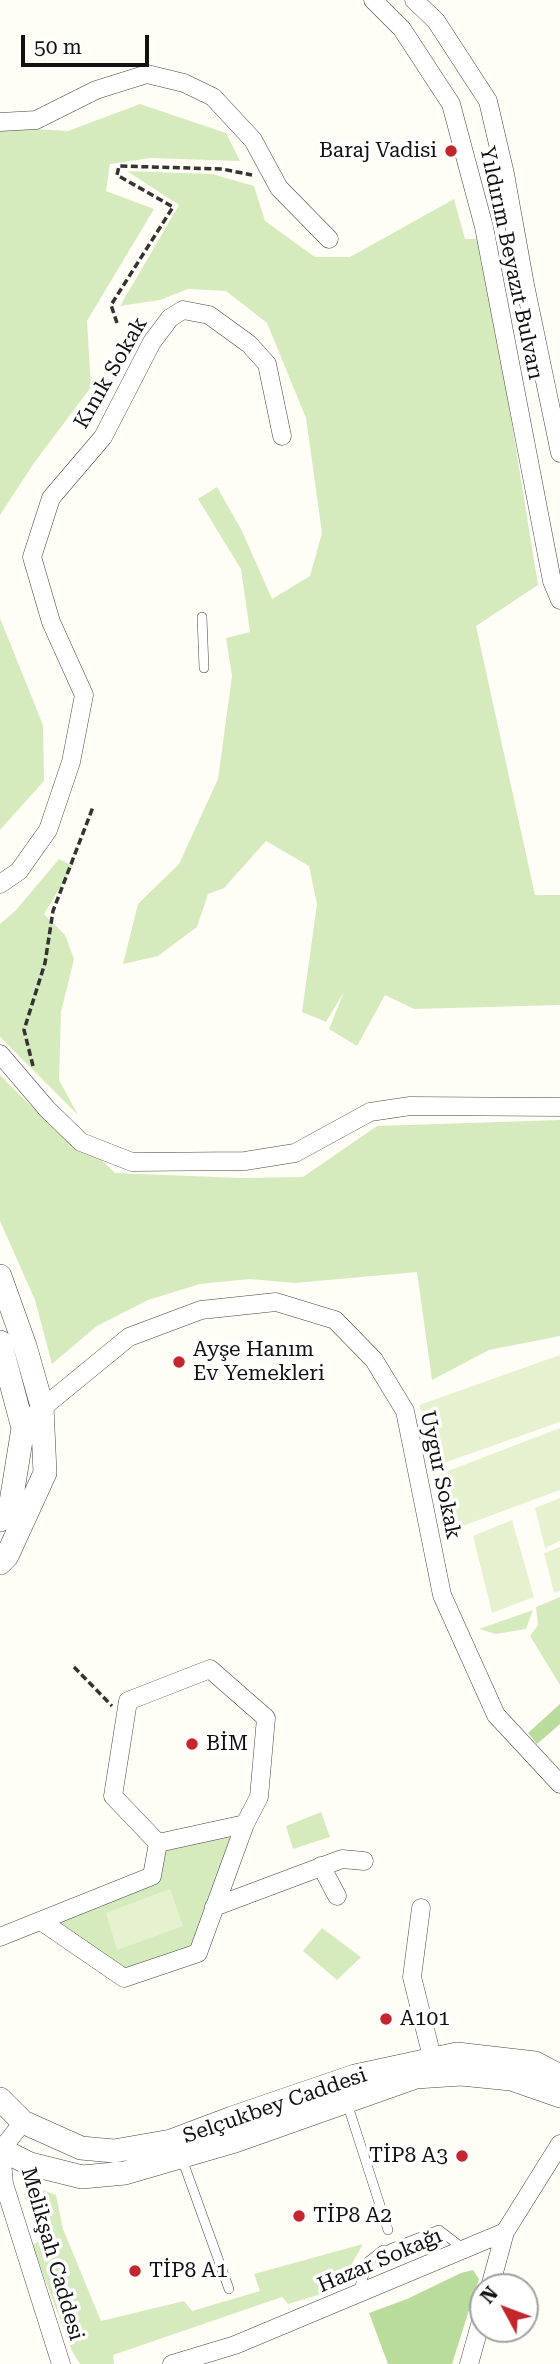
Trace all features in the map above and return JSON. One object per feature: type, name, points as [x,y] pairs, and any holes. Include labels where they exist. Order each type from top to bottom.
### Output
[{"type":"street","name":"Yıldırım Beyazıt Bulvarı","points":[[373,0],[402,29],[451,104],[484,227],[552,581],[560,600]]},
{"type":"street","name":"Yıldırım Beyazıt Bulvarı","points":[[414,0],[436,21],[488,101],[560,453]]},
{"type":"street","points":[[0,122],[36,120],[96,90],[147,74],[184,83],[213,97],[253,140],[279,188],[329,239]]},
{"type":"street","name":"Kınık Sokak","points":[[0,884],[19,871],[48,830],[71,762],[84,695],[51,622],[32,557],[51,498],[103,437],[152,342],[170,318],[183,310],[209,315],[249,344],[267,364],[282,436]]},
{"type":"street","points":[[0,1054],[41,1102],[81,1142],[132,1162],[245,1161],[295,1153],[370,1112],[410,1105],[560,1107]]},
{"type":"street","points":[[0,1276],[25,1346],[42,1406],[45,1473],[8,1556],[0,1563]]},
{"type":"street","name":"Uygur Sokak","points":[[23,1428],[42,1406],[129,1337],[201,1310],[276,1301],[335,1320],[374,1360],[405,1411],[442,1595],[496,1715],[560,1784]]},
{"type":"street","points":[[0,1342],[23,1428],[11,1502],[0,1520]]},
{"type":"street","points":[[41,1921],[124,1978],[198,1953],[245,1824],[259,1797],[266,1718],[210,1669],[128,1701],[113,1796],[158,1843]]},
{"type":"street","points":[[158,1843],[245,1824]]},
{"type":"street","points":[[0,1937],[152,1877],[158,1843]]},
{"type":"street","points":[[214,1907],[342,1858],[364,1861]]},
{"type":"street","points":[[321,1866],[337,1896]]},
{"type":"street","points":[[421,1908],[412,1977],[435,2067]]},
{"type":"street","name":"Selçukbey Caddesi","points":[[0,2150],[30,2164],[82,2176],[125,2173],[234,2141],[416,2077],[457,2054],[535,2063],[560,2076]]},
{"type":"street","name":"Selçukbey Caddesi","points":[[0,2099],[23,2122],[81,2148],[114,2151],[171,2141],[355,2076],[435,2067],[461,2074],[511,2080],[560,2096]]},
{"type":"street","name":"Melikşah Caddesi","points":[[23,2122],[0,2150],[4,2184],[61,2364]]},
{"type":"street","points":[[494,2273],[505,2232],[560,2144]]},
{"type":"street","name":"Hazar Sokağı","points":[[172,2364],[236,2345],[505,2232]]},
{"type":"street","points":[[469,2364],[475,2343]]},
{"type":"lane","points":[[202,617],[204,668]]},
{"type":"lane","points":[[347,2101],[388,2230]]},
{"type":"lane","points":[[181,2157],[229,2289]]},
{"type":"lane","points":[[356,2295],[369,2261],[386,2249],[439,2230],[466,2250]]},
{"type":"path","points":[[117,323],[111,305],[173,206],[117,175],[119,166],[222,169],[261,177]]},
{"type":"path","points":[[41,1102],[24,1030],[45,963],[53,911],[93,807]]},
{"type":"path","points":[[74,1667],[125,1720]]},
{"type":"green space","points":[[140,104],[226,133],[240,161],[150,158],[110,164],[106,191],[154,209],[87,321],[91,387],[34,463],[0,515],[0,127],[68,131]]},
{"type":"green space","points":[[127,171],[212,174],[254,186],[265,221],[315,257],[350,257],[454,199],[465,239],[482,239],[538,585],[476,626],[535,895],[560,895],[560,1005],[414,1009],[385,995],[357,1046],[329,1029],[344,992],[326,1022],[302,1012],[317,904],[309,866],[266,841],[224,888],[208,894],[197,927],[158,956],[123,964],[138,904],[179,864],[218,779],[232,676],[226,638],[250,632],[241,569],[198,499],[217,487],[242,531],[272,599],[310,576],[322,533],[306,418],[267,323],[226,291],[188,289],[160,300],[120,306],[179,205]]},
{"type":"green space","points":[[0,618],[43,725],[44,781],[0,830]]},
{"type":"green space","points":[[59,859],[73,866],[44,914],[65,935],[74,959],[61,1012],[59,1080],[78,1115],[0,1037],[0,924],[16,910]]},
{"type":"green space","points":[[0,1075],[40,1115],[41,1102],[115,1173],[240,1178],[303,1177],[377,1126],[560,1120],[560,1336],[489,1350],[432,1380],[417,1272],[295,1283],[250,1279],[200,1284],[148,1300],[97,1326],[52,1364],[35,1300],[0,1221]]},
{"type":"green space","points":[[560,1355],[560,1422],[441,1464],[419,1405]]},
{"type":"green space","points":[[560,1428],[560,1490],[460,1527],[440,1474]]},
{"type":"green space","points":[[560,1498],[560,1541],[545,1548],[535,1508]]},
{"type":"green space","points":[[512,1520],[534,1597],[492,1613],[473,1536]]},
{"type":"green space","points":[[560,1547],[560,1591],[554,1593],[544,1553]]},
{"type":"green space","points":[[560,1597],[560,1685],[530,1636],[538,1625],[536,1607]]},
{"type":"green space","points":[[533,1610],[526,1629],[496,1634],[479,1629]]},
{"type":"green space","points":[[560,1704],[560,1724],[537,1744],[528,1733]]},
{"type":"green space","points":[[321,1812],[330,1837],[293,1849],[286,1826]]},
{"type":"green space","points":[[245,1824],[198,1953],[124,1978],[41,1921],[152,1877],[158,1843]]},
{"type":"green space","points":[[170,1889],[183,1926],[117,1950],[106,1913]]},
{"type":"green space","points":[[322,1928],[361,1957],[337,1980],[303,1951]]},
{"type":"green space","points":[[40,2189],[56,2195],[63,2229],[101,2321],[184,2301],[192,2311],[260,2291],[254,2274],[363,2244],[338,2289],[288,2304],[282,2297],[113,2355],[114,2364],[80,2364],[72,2351],[32,2245],[40,2241],[24,2194]]},
{"type":"green space","points":[[473,2270],[475,2273],[469,2273],[469,2310],[452,2364],[388,2364],[369,2313],[407,2299]]},
{"type":"place","name":"Baraj Vadisi","points":[[451,151]]},
{"type":"place","name":"Ayşe Hanım Ev Yemekleri","points":[[179,1362]]},
{"type":"place","name":"BİM","points":[[192,1744]]},
{"type":"place","name":"A101","points":[[386,2019]]},
{"type":"place","name":"TİP8 A3","points":[[462,2156]]},
{"type":"place","name":"TİP8 A2","points":[[299,2216]]},
{"type":"place","name":"TİP8 A1","points":[[135,2271]]}]
